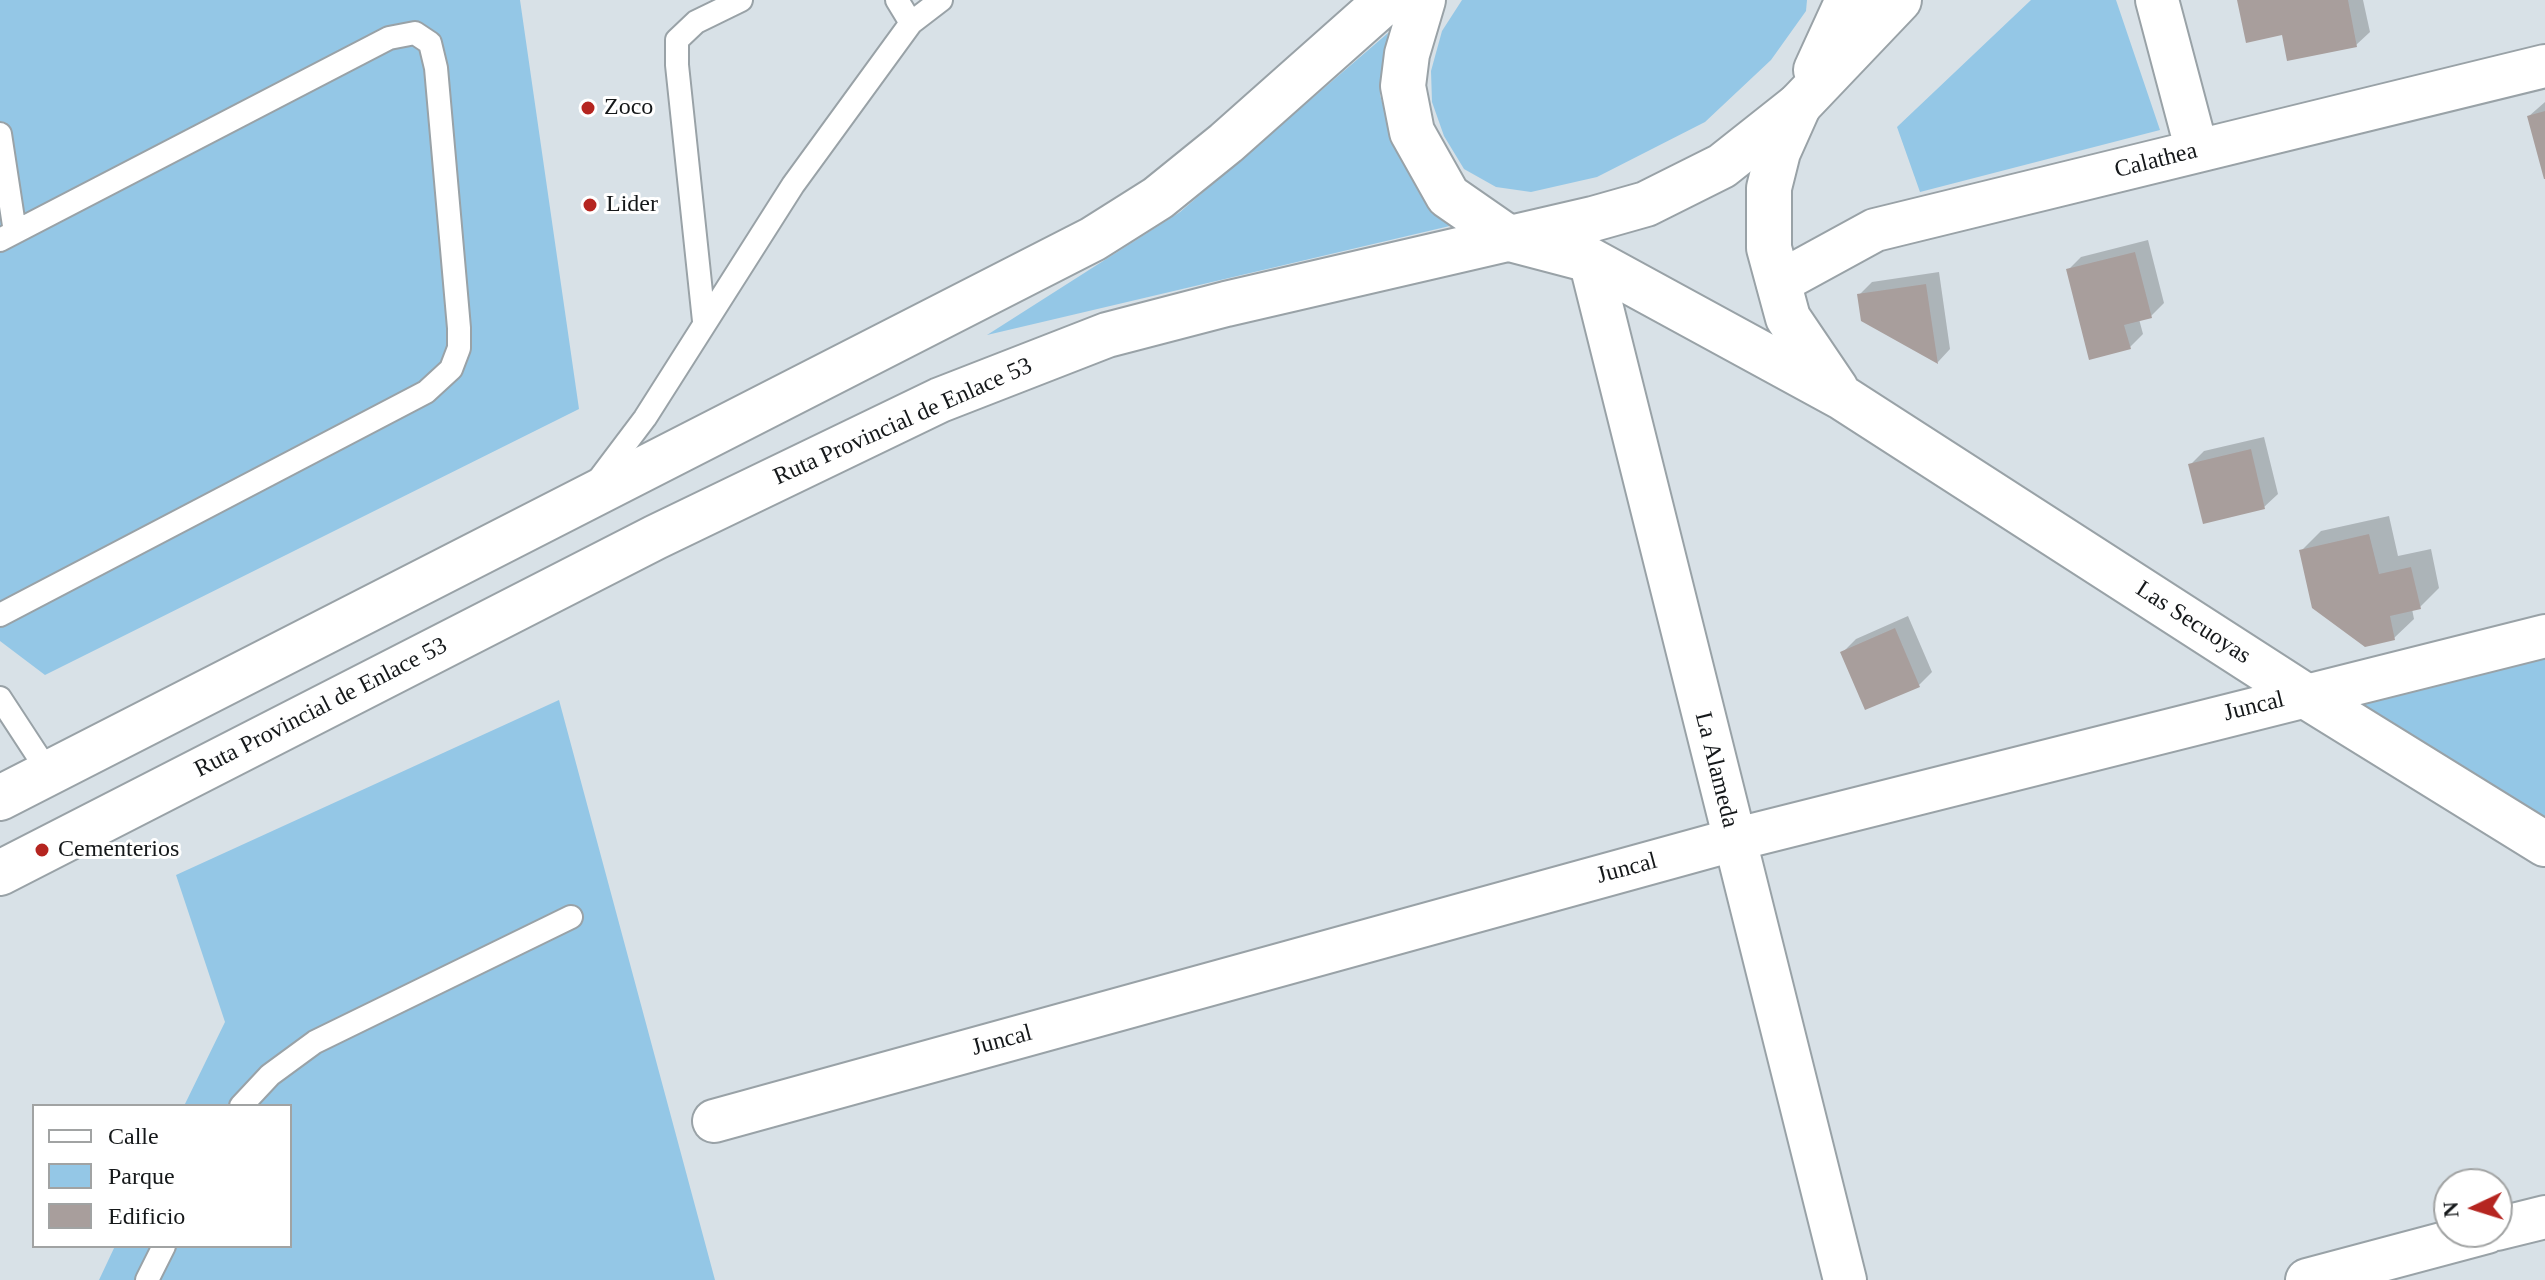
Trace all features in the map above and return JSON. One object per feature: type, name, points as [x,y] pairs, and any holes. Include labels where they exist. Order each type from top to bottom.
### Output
[{"type":"main road","points":[[1,794],[49,773],[1093,239],[1158,198],[1226,143],[1387,0]]},
{"type":"main road","points":[[1423,0],[1407,54],[1403,86],[1412,132],[1448,196],[1510,239]]},
{"type":"main road","points":[[1843,398],[1788,318],[1769,248],[1769,188],[1778,152],[1848,0]]},
{"type":"main road","name":"Ruta Provincial de Enlace 53","points":[[0,873],[656,537],[940,400],[1107,335],[1646,204],[1722,166],[1799,105],[1899,0]]},
{"type":"main road","name":"Las Secuoyas","points":[[1510,239],[1590,260],[1843,398],[2304,695],[2545,844]]},
{"type":"street","points":[[2157,0],[2197,151]]},
{"type":"street","name":"Calathea","points":[[1778,283],[1875,230],[2545,66]]},
{"type":"street","name":"La Alameda","points":[[1590,260],[1845,1280]]},
{"type":"street","name":"Juncal","points":[[714,1121],[1733,840],[2545,636]]},
{"type":"street","points":[[2513,1225],[2545,1217]]},
{"type":"street","points":[[2307,1280],[2433,1246]]},
{"type":"lane","points":[[704,321],[677,40],[696,22],[741,0]]},
{"type":"lane","points":[[897,0],[911,23]]},
{"type":"lane","points":[[586,497],[645,418],[793,185],[911,23],[941,0]]},
{"type":"lane","points":[[0,134],[8,236],[389,38],[415,33],[430,43],[436,68],[459,328],[459,348],[451,369],[426,392],[0,615]]},
{"type":"lane","points":[[0,698],[49,773]]},
{"type":"lane","points":[[243,1104],[270,1075],[315,1042],[571,917]]},
{"type":"lane","points":[[147,1280],[163,1248]]},
{"type":"green space","points":[[0,0],[520,0],[579,409],[45,675],[0,641]]},
{"type":"green space","points":[[1462,0],[1807,0],[1806,11],[1771,60],[1705,122],[1597,177],[1531,192],[1496,187],[1464,169],[1444,136],[1432,102],[1431,71],[1442,31]]},
{"type":"green space","points":[[2031,0],[2116,0],[2160,130],[1920,192],[1897,127]]},
{"type":"green space","points":[[1388,33],[1380,95],[1396,150],[1421,196],[1454,225],[987,335],[1180,212]]},
{"type":"green space","points":[[2545,658],[2545,824],[2357,706]]},
{"type":"green space","points":[[559,700],[715,1280],[99,1280],[114,1248],[292,1248],[292,1104],[185,1104],[225,1022],[176,875]]},
{"type":"building","points":[[2237,0],[2348,0],[2357,47],[2287,61],[2282,35],[2246,43]]},
{"type":"building","points":[[2545,111],[2545,179],[2544,179],[2527,116]]},
{"type":"building","points":[[2135,252],[2152,318],[2124,325],[2131,349],[2089,360],[2066,269]]},
{"type":"building","points":[[1926,284],[1938,364],[1861,321],[1857,294]]},
{"type":"building","points":[[2251,449],[2265,509],[2203,524],[2188,464]]},
{"type":"building","points":[[2369,534],[2379,574],[2411,567],[2421,609],[2390,616],[2395,640],[2365,647],[2312,608],[2299,550]]},
{"type":"building","points":[[1895,628],[1920,687],[1865,710],[1840,652]]},
{"type":"place","name":"Zoco","points":[[588,108]]},
{"type":"place","name":"Lider","points":[[590,205]]},
{"type":"place","name":"Cementerios","points":[[42,850]]}]
